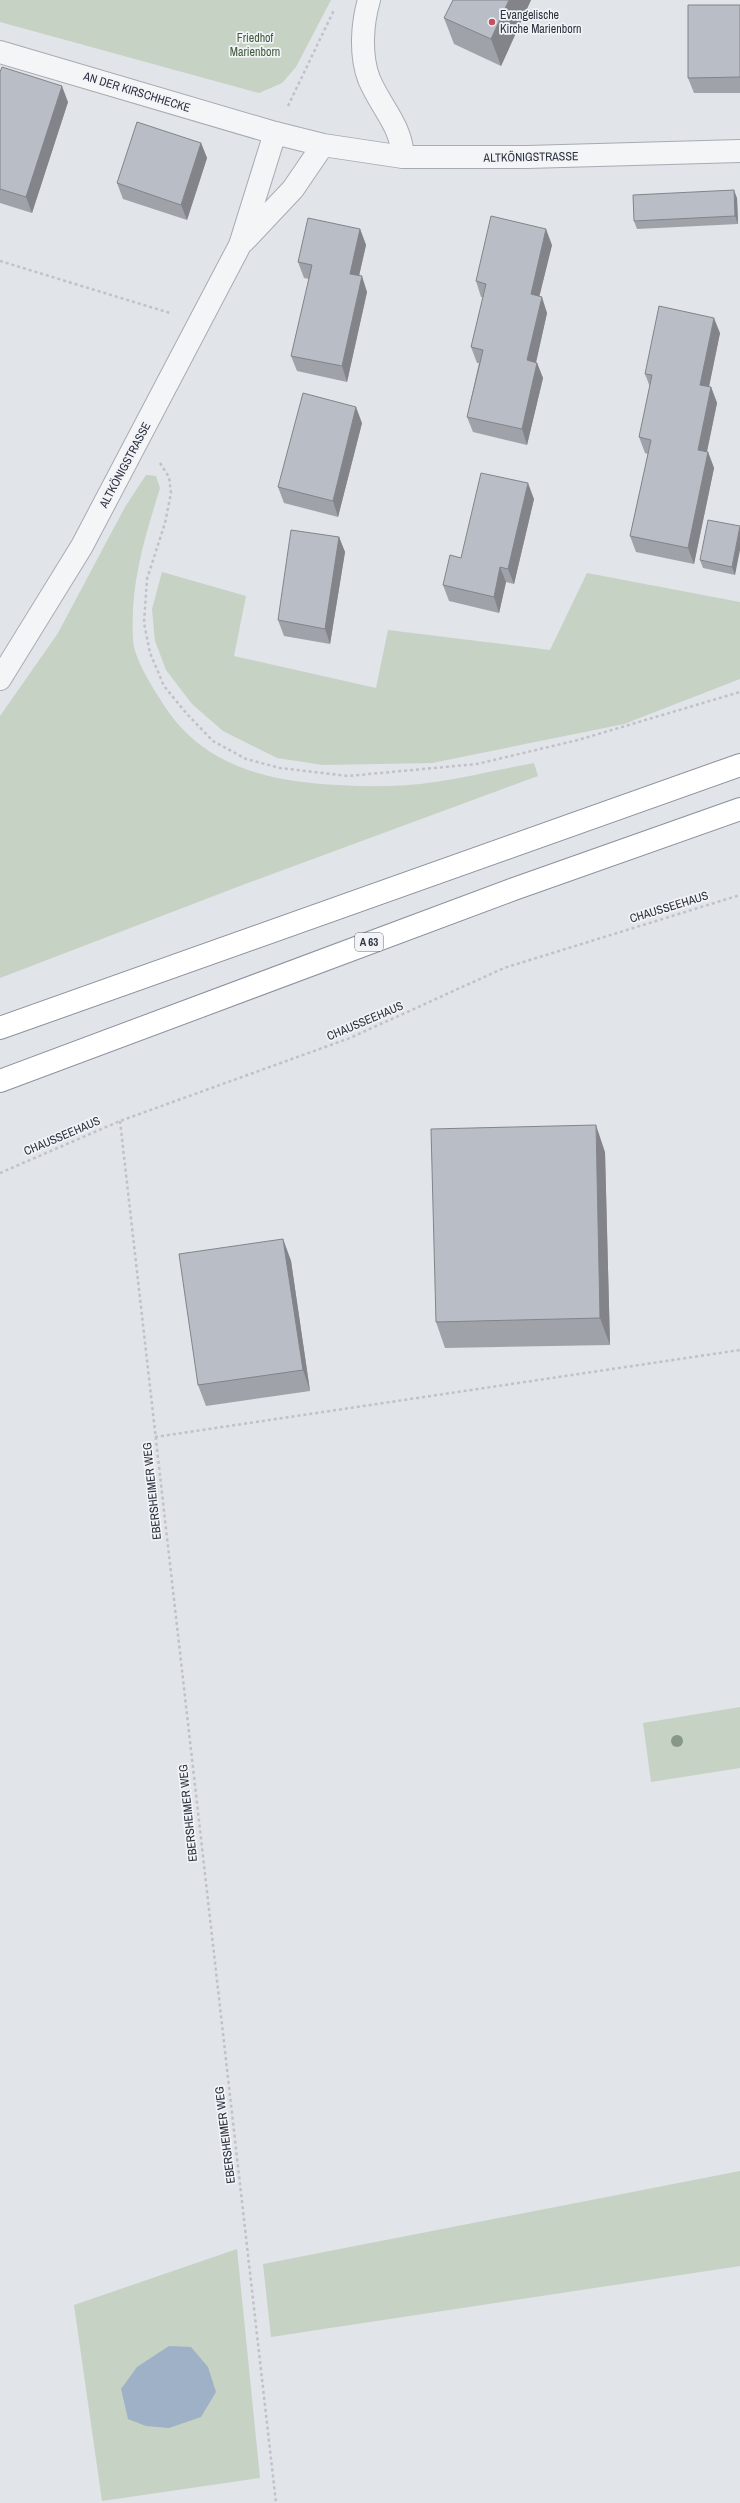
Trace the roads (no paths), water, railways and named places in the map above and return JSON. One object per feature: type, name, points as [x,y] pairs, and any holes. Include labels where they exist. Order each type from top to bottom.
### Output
[{"type":"highway","points":[[0,1028],[740,765]]},
{"type":"highway","name":"A 63","points":[[0,1081],[514,889],[740,809]]},
{"type":"street","points":[[369,0],[365,15],[363,52],[369,79],[402,141],[403,157]]},
{"type":"street","name":"AN DER KIRSCHHECKE","points":[[0,52],[275,133]]},
{"type":"street","name":"ALTKÖNIGSTRASSE","points":[[0,679],[82,546],[240,245],[275,133],[322,145],[403,157],[527,157],[740,152]]},
{"type":"street","name":"ALTKÖNIGSTRASSE","points":[[240,245],[293,189],[322,145]]},
{"type":"water","points":[[169,2346],[191,2347],[208,2367],[216,2392],[201,2417],[169,2428],[146,2426],[128,2419],[121,2389],[137,2367]]},
{"type":"place","name":"Evangelische Kirche Marienborn","points":[[492,22]]},
{"type":"park label","name":"Friedhof Marienborn","points":[[255,45]]}]
